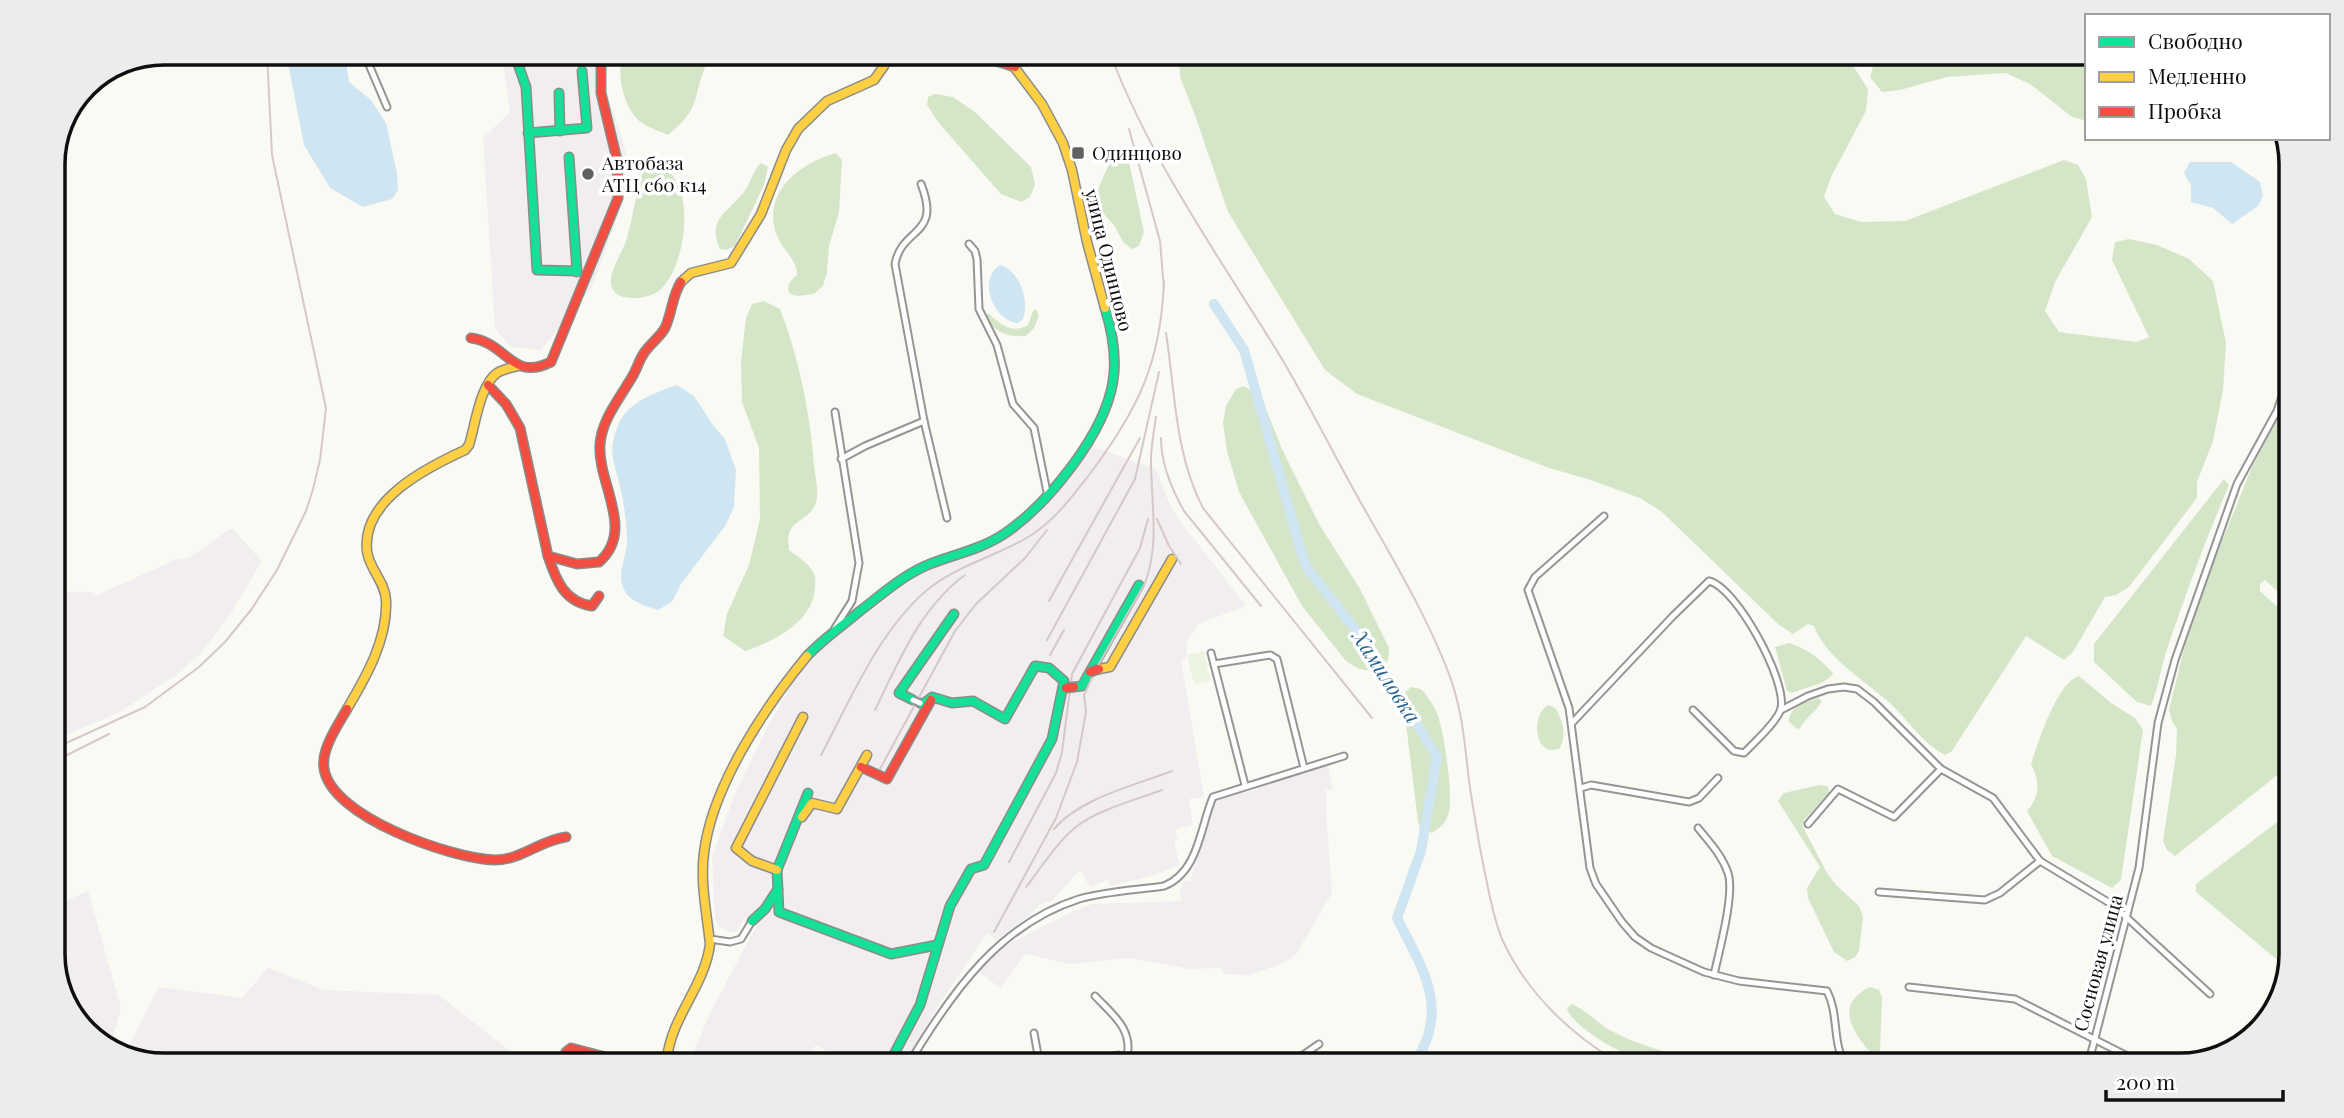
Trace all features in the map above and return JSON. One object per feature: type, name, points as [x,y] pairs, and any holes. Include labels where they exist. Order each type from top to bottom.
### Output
[{"type":"street","points":[[369,65],[387,107]]},
{"type":"street","points":[[518,65],[526,87],[537,270],[576,271],[586,277]]},
{"type":"street","points":[[471,338],[489,341],[518,366],[528,370],[540,369],[551,362],[618,198],[620,182],[613,137],[602,99],[601,65]]},
{"type":"street","points":[[548,556],[593,565],[604,558],[614,532],[615,510],[600,458],[602,434],[610,414],[643,355],[662,332],[679,286],[683,279],[694,271],[722,268],[731,263],[764,206],[788,145],[800,127],[815,110],[829,100],[878,79],[885,65]]},
{"type":"street","name":"улица Одинцово","points":[[668,1053],[669,1042],[705,970],[710,939],[704,855],[706,836],[739,756],[787,681],[810,653],[832,633],[901,579],[920,568],[1002,535],[1030,512],[1079,453],[1101,418],[1113,384],[1114,343],[1106,307],[1084,235],[1066,151],[1045,107],[1018,65]]},
{"type":"street","points":[[528,133],[587,128],[582,71]]},
{"type":"street","points":[[559,93],[560,131]]},
{"type":"street","points":[[569,157],[576,271]]},
{"type":"street","points":[[921,184],[927,198],[927,218],[918,232],[899,250],[895,264],[924,421],[947,517]]},
{"type":"street","points":[[969,244],[975,251],[978,265],[979,309],[997,345],[1013,404],[1030,420],[1034,428],[1047,492]]},
{"type":"street","points":[[518,366],[504,369],[492,377],[466,450],[424,469],[398,487],[385,501],[370,526],[366,544],[367,556],[383,585],[387,599],[384,618],[378,647],[330,742],[323,764],[324,774],[336,792],[368,819],[450,851],[475,857],[508,859],[554,838],[566,837]]},
{"type":"street","points":[[488,385],[506,404],[520,428],[555,578],[578,604],[592,606],[599,596]]},
{"type":"street","name":"Сосновая улица","points":[[2090,1053],[2139,869],[2158,723],[2175,660],[2237,484],[2279,405]]},
{"type":"street","points":[[832,633],[852,601],[859,563],[835,412]]},
{"type":"street","points":[[841,460],[865,446],[924,421]]},
{"type":"street","points":[[1604,516],[1535,576],[1528,590],[1563,684],[1572,723],[1590,869],[1596,884],[1635,937],[1687,966],[1739,981],[1827,991],[1833,1010],[1840,1053]]},
{"type":"street","points":[[1093,671],[1110,667],[1172,559]]},
{"type":"street","points":[[1572,723],[1709,581],[1727,594],[1758,636],[1775,673],[1781,710]]},
{"type":"street","points":[[1067,688],[1082,686],[1093,671],[1139,585]]},
{"type":"street","points":[[932,697],[923,704],[899,693],[954,614]]},
{"type":"street","points":[[1211,653],[1245,785]]},
{"type":"street","points":[[1214,664],[1270,655],[1277,659],[1304,768]]},
{"type":"street","points":[[895,1053],[920,1005],[950,906],[971,869],[984,865],[1052,739],[1067,688],[1064,681],[1049,668],[1035,666],[1005,719],[973,701],[952,703],[932,697]]},
{"type":"street","points":[[1693,710],[1734,751],[1744,753],[1781,710],[1828,689],[1857,689],[1874,702],[1941,769],[1993,798],[2040,861],[2113,905],[2210,994]]},
{"type":"street","points":[[861,767],[887,779],[932,697]]},
{"type":"street","points":[[777,870],[752,861],[736,848],[803,717]]},
{"type":"street","points":[[793,831],[812,803],[837,809],[867,755]]},
{"type":"street","points":[[916,1053],[977,966],[995,948],[1031,923],[1083,898],[1164,886],[1174,882],[1193,857],[1213,797],[1245,785],[1344,757]]},
{"type":"street","points":[[1808,824],[1838,789],[1894,817],[1941,769]]},
{"type":"street","points":[[1581,788],[1591,785],[1689,802],[1699,798],[1718,778]]},
{"type":"street","points":[[808,793],[777,870],[779,912],[891,954],[937,945]]},
{"type":"street","points":[[1698,828],[1718,852],[1729,874],[1726,913],[1714,975]]},
{"type":"street","points":[[1879,892],[1985,900],[2000,893],[2040,861]]},
{"type":"street","points":[[710,939],[730,943],[741,939],[778,889]]},
{"type":"street","points":[[1909,987],[2015,999],[2121,1053]]},
{"type":"street","points":[[1095,996],[1128,1035],[1129,1053]]},
{"type":"street","points":[[1034,1032],[1038,1053]]},
{"type":"street","points":[[1306,1053],[1319,1044]]},
{"type":"street","points":[[566,1053],[571,1048],[592,1053]]},
{"type":"shaded area","points":[[504,65],[608,65],[605,78],[607,93],[632,178],[592,287],[541,350],[511,347],[495,329],[483,138],[510,112]]},
{"type":"shaded area","points":[[1092,446],[1156,469],[1177,517],[1246,606],[1198,624],[1187,641],[1186,659],[1181,660],[1204,797],[1189,799],[1193,825],[1175,830],[1178,839],[1174,841],[1180,865],[1155,875],[1111,886],[1108,880],[1090,887],[1080,870],[1052,901],[1039,905],[996,940],[987,933],[910,1053],[829,1053],[816,1045],[811,1053],[693,1053],[710,1013],[757,925],[745,917],[737,932],[719,927],[715,920],[712,857],[735,793],[797,675],[816,653],[919,574],[1002,540],[1034,517]]},
{"type":"shaded area","points":[[233,529],[262,561],[233,610],[201,653],[176,675],[120,712],[65,736],[65,591],[91,592],[95,596],[177,559],[189,558]]},
{"type":"shaded area","points":[[1328,765],[1333,790],[1326,790],[1332,893],[1296,954],[1286,962],[1250,975],[1225,974],[1222,968],[1189,969],[1129,958],[1070,964],[1026,954],[1000,988],[976,970],[1008,944],[1092,904],[1181,901],[1180,890],[1184,881],[1190,881],[1214,803],[1221,796],[1258,790],[1257,784]]},
{"type":"shaded area","points":[[88,891],[121,1008],[113,1039],[89,1020],[70,986],[65,961],[65,901]]},
{"type":"shaded area","points":[[268,968],[324,990],[439,995],[510,1053],[164,1053],[128,1047],[159,987],[242,998]]},
{"type":"green space","points":[[621,65],[707,65],[691,110],[668,135],[635,117],[623,92]]},
{"type":"green space","points":[[1179,65],[1853,65],[1868,89],[1866,111],[1831,177],[1824,197],[1835,214],[1861,222],[1905,221],[2064,160],[2078,165],[2086,179],[2092,217],[2055,282],[2045,311],[2059,332],[2137,342],[2149,337],[2112,260],[2115,242],[2129,239],[2157,245],[2189,259],[2213,281],[2226,343],[2223,390],[2213,441],[2197,482],[2197,498],[2129,587],[2116,595],[2105,597],[2073,652],[2064,660],[2026,636],[1952,751],[1945,755],[1930,745],[1890,703],[1837,658],[1819,637],[1814,626],[1808,624],[1793,634],[1779,625],[1662,512],[1640,498],[1549,468],[1357,394],[1325,370],[1228,212],[1180,77]]},
{"type":"green space","points":[[2085,65],[2085,120],[2072,117],[2030,84],[2006,73],[1947,77],[1882,92],[1870,77],[1873,66]]},
{"type":"green space","points":[[935,94],[953,97],[975,112],[1031,167],[1035,185],[1030,197],[1021,202],[1001,194],[938,122],[927,105],[928,97]]},
{"type":"green space","points":[[1121,152],[1128,157],[1144,232],[1139,246],[1132,249],[1123,242],[1095,196],[1111,160]]},
{"type":"green space","points":[[836,153],[842,160],[839,212],[829,246],[823,286],[814,294],[790,294],[789,283],[797,275],[796,269],[777,236],[773,221],[774,206],[786,182],[796,173]]},
{"type":"green space","points":[[648,162],[661,164],[676,180],[684,205],[683,237],[675,267],[660,290],[654,294],[629,298],[615,292],[611,286],[611,278],[627,238]]},
{"type":"green space","points":[[761,163],[768,167],[764,185],[735,246],[726,250],[720,249],[716,238],[718,221],[747,187]]},
{"type":"green space","points":[[764,301],[780,309],[793,347],[806,405],[817,497],[812,510],[792,528],[788,540],[789,550],[811,569],[815,582],[813,600],[799,621],[779,636],[745,651],[723,636],[727,614],[749,565],[760,519],[759,448],[742,402],[741,361],[746,318],[752,304]]},
{"type":"green space","points":[[1036,309],[1039,316],[1034,328],[1026,336],[1013,336],[996,330],[985,314],[1007,327],[1017,329],[1028,325]]},
{"type":"green space","points":[[1243,386],[1260,394],[1282,449],[1319,524],[1360,589],[1389,648],[1388,661],[1375,671],[1359,669],[1346,661],[1302,606],[1239,492],[1227,451],[1223,423],[1226,406],[1236,389]]},
{"type":"green space","points":[[2279,412],[2279,593],[2265,580],[2260,584],[2260,591],[2279,609],[2279,774],[2175,856],[2167,850],[2163,841],[2176,755],[2177,729],[2169,710],[2184,649],[2212,565],[2253,465]]},
{"type":"green space","points":[[2224,479],[2229,485],[2181,607],[2151,706],[2137,702],[2094,662],[2094,644]]},
{"type":"green space","points":[[1789,643],[1818,659],[1833,673],[1830,677],[1792,693],[1787,691],[1775,647]]},
{"type":"green space","points":[[1204,651],[1210,681],[1194,684],[1187,655]]},
{"type":"green space","points":[[2079,676],[2111,703],[2135,718],[2143,730],[2121,880],[2112,888],[2052,856],[2027,811],[2036,794],[2036,777],[2031,764],[2043,729],[2063,689]]},
{"type":"green space","points":[[1411,687],[1421,689],[1435,709],[1446,754],[1449,812],[1443,824],[1432,833],[1420,829],[1418,821],[1405,716],[1405,692]]},
{"type":"green space","points":[[1818,698],[1822,701],[1800,728],[1797,729],[1789,722],[1791,712],[1803,703]]},
{"type":"green space","points":[[1548,705],[1558,713],[1564,732],[1560,748],[1552,750],[1541,743],[1537,727],[1538,718]]},
{"type":"green space","points":[[1820,785],[1828,786],[1829,793],[1804,820],[1803,827],[1827,873],[1859,906],[1863,917],[1859,951],[1847,961],[1834,952],[1808,898],[1807,888],[1820,867],[1778,801],[1784,793]]},
{"type":"green space","points":[[2279,821],[2278,959],[2196,892],[2196,884]]},
{"type":"green space","points":[[1870,987],[1879,990],[1882,997],[1880,1053],[1872,1053],[1860,1040],[1850,1021],[1849,1012],[1858,994]]},
{"type":"green space","points":[[1571,1004],[1628,1039],[1669,1053],[1624,1053],[1580,1026],[1567,1009]]},
{"type":"water","points":[[288,65],[347,65],[349,82],[371,100],[386,123],[398,190],[392,199],[363,207],[330,188],[304,145]]},
{"type":"water","points":[[2190,162],[2231,162],[2260,182],[2263,196],[2258,206],[2232,224],[2213,208],[2191,202],[2191,186],[2184,173]]},
{"type":"water","points":[[1000,265],[1013,274],[1022,288],[1025,312],[1018,323],[1001,315],[991,298],[990,280],[993,271]]},
{"type":"water","points":[[677,385],[694,396],[725,439],[736,470],[734,507],[725,526],[681,584],[672,602],[658,610],[628,596],[621,581],[627,540],[622,497],[612,450],[619,423],[629,409],[644,399]]},
{"type":"waterway","name":"Хамиловка","points":[[1214,304],[1244,350],[1305,565],[1372,651],[1437,757],[1421,851],[1397,918],[1423,972],[1432,1006],[1431,1024],[1420,1053]]},
{"type":"railway","points":[[65,744],[145,707],[199,667],[225,642],[251,610],[277,570],[306,511],[313,489],[320,460],[326,408],[272,155],[268,65]]},
{"type":"railway","points":[[1115,65],[1163,166],[1292,376],[1429,628],[1453,687],[1460,713],[1481,854],[1492,909],[1502,939],[1524,977],[1551,1010],[1603,1053]]},
{"type":"railway","points":[[1129,129],[1160,241],[1164,289]]},
{"type":"railway","points":[[821,755],[867,667],[910,607],[939,581],[1039,530],[1055,516],[1089,475],[1121,429],[1144,384],[1158,337],[1164,281]]},
{"type":"railway","points":[[1166,333],[1181,445],[1203,508],[1372,718]]},
{"type":"railway","points":[[1047,640],[1135,479],[1159,372]]},
{"type":"railway","points":[[994,932],[1056,818],[1077,762],[1086,712],[1084,695],[1145,583],[1150,568],[1154,522],[1151,460],[1156,417]]},
{"type":"railway","points":[[1049,601],[1140,438]]},
{"type":"railway","points":[[1161,438],[1168,476],[1184,511],[1261,606]]},
{"type":"railway","points":[[1009,862],[1056,773],[1062,752],[1072,674],[1140,548],[1148,519]]},
{"type":"railway","points":[[1157,519],[1169,546],[1181,564]]},
{"type":"railway","points":[[880,769],[955,631],[976,604],[1025,558],[1047,530]]},
{"type":"railway","points":[[875,710],[902,654],[923,619],[949,588],[965,575]]},
{"type":"railway","points":[[1050,655],[1064,630]]},
{"type":"railway","points":[[65,756],[109,734]]},
{"type":"railway","points":[[1054,829],[1065,818],[1093,801],[1172,771]]},
{"type":"railway","points":[[1026,887],[1076,827],[1105,810],[1162,790]]},
{"type":"traffic: fast","points":[[518,65],[526,87],[537,270],[576,271]]},
{"type":"traffic: fast","points":[[528,133],[587,128],[582,71]]},
{"type":"traffic: fast","points":[[559,93],[560,131]]},
{"type":"traffic: fast","points":[[569,157],[577,272]]},
{"type":"traffic: fast","points":[[807,656],[908,575],[1004,534],[1055,487],[1086,445],[1108,402],[1113,381],[1114,353],[1105,308]]},
{"type":"traffic: fast","points":[[1074,687],[1082,686],[1139,585]]},
{"type":"traffic: fast","points":[[913,700],[899,693],[954,614]]},
{"type":"traffic: fast","points":[[895,1053],[920,1005],[950,906],[971,869],[984,865],[1052,739],[1064,681],[1049,668],[1035,666],[1005,719],[973,701],[952,703],[932,697],[923,704],[920,703]]},
{"type":"traffic: fast","points":[[808,793],[777,870],[779,912],[891,954],[937,945]]},
{"type":"traffic: fast","points":[[752,921],[765,909],[778,889]]},
{"type":"traffic: slow","points":[[681,282],[691,273],[731,263],[761,214],[786,150],[798,129],[827,101],[874,80],[884,65]]},
{"type":"traffic: slow","points":[[1013,65],[1042,104],[1063,143],[1105,308]]},
{"type":"traffic: slow","points":[[347,709],[380,643],[386,615],[385,593],[367,551],[368,533],[375,516],[386,501],[416,476],[465,450],[469,445],[482,396],[491,379],[499,372],[518,366]]},
{"type":"traffic: slow","points":[[1099,669],[1110,667],[1172,559]]},
{"type":"traffic: slow","points":[[668,1053],[675,1029],[702,974],[710,944],[703,864],[709,827],[718,801],[758,723],[807,656]]},
{"type":"traffic: slow","points":[[777,870],[752,861],[736,848],[803,717]]},
{"type":"traffic: slow","points":[[802,817],[812,803],[837,809],[867,755]]},
{"type":"traffic: jam","points":[[471,338],[483,341],[518,365],[538,367],[551,362],[618,198],[617,160],[601,93],[601,65]]},
{"type":"traffic: jam","points":[[1009,65],[1015,67]]},
{"type":"traffic: jam","points":[[488,385],[506,404],[520,428],[548,556],[577,564],[599,562],[610,549],[615,521],[601,459],[601,435],[642,356],[665,328],[681,282]]},
{"type":"traffic: jam","points":[[548,556],[562,588],[574,600],[592,606],[599,596]]},
{"type":"traffic: jam","points":[[1090,672],[1099,669]]},
{"type":"traffic: jam","points":[[1066,688],[1074,687]]},
{"type":"traffic: jam","points":[[861,767],[887,779],[931,700]]},
{"type":"traffic: jam","points":[[347,709],[328,745],[324,768],[331,786],[347,803],[370,818],[424,843],[476,858],[495,860],[514,857],[566,837]]},
{"type":"traffic: jam","points":[[566,1053],[571,1048],[590,1053]]},
{"type":"place","name":"Одинцово","points":[[1078,153]]},
{"type":"place","name":"Автобаза АТЦ с60 к14","points":[[588,174]]}]
